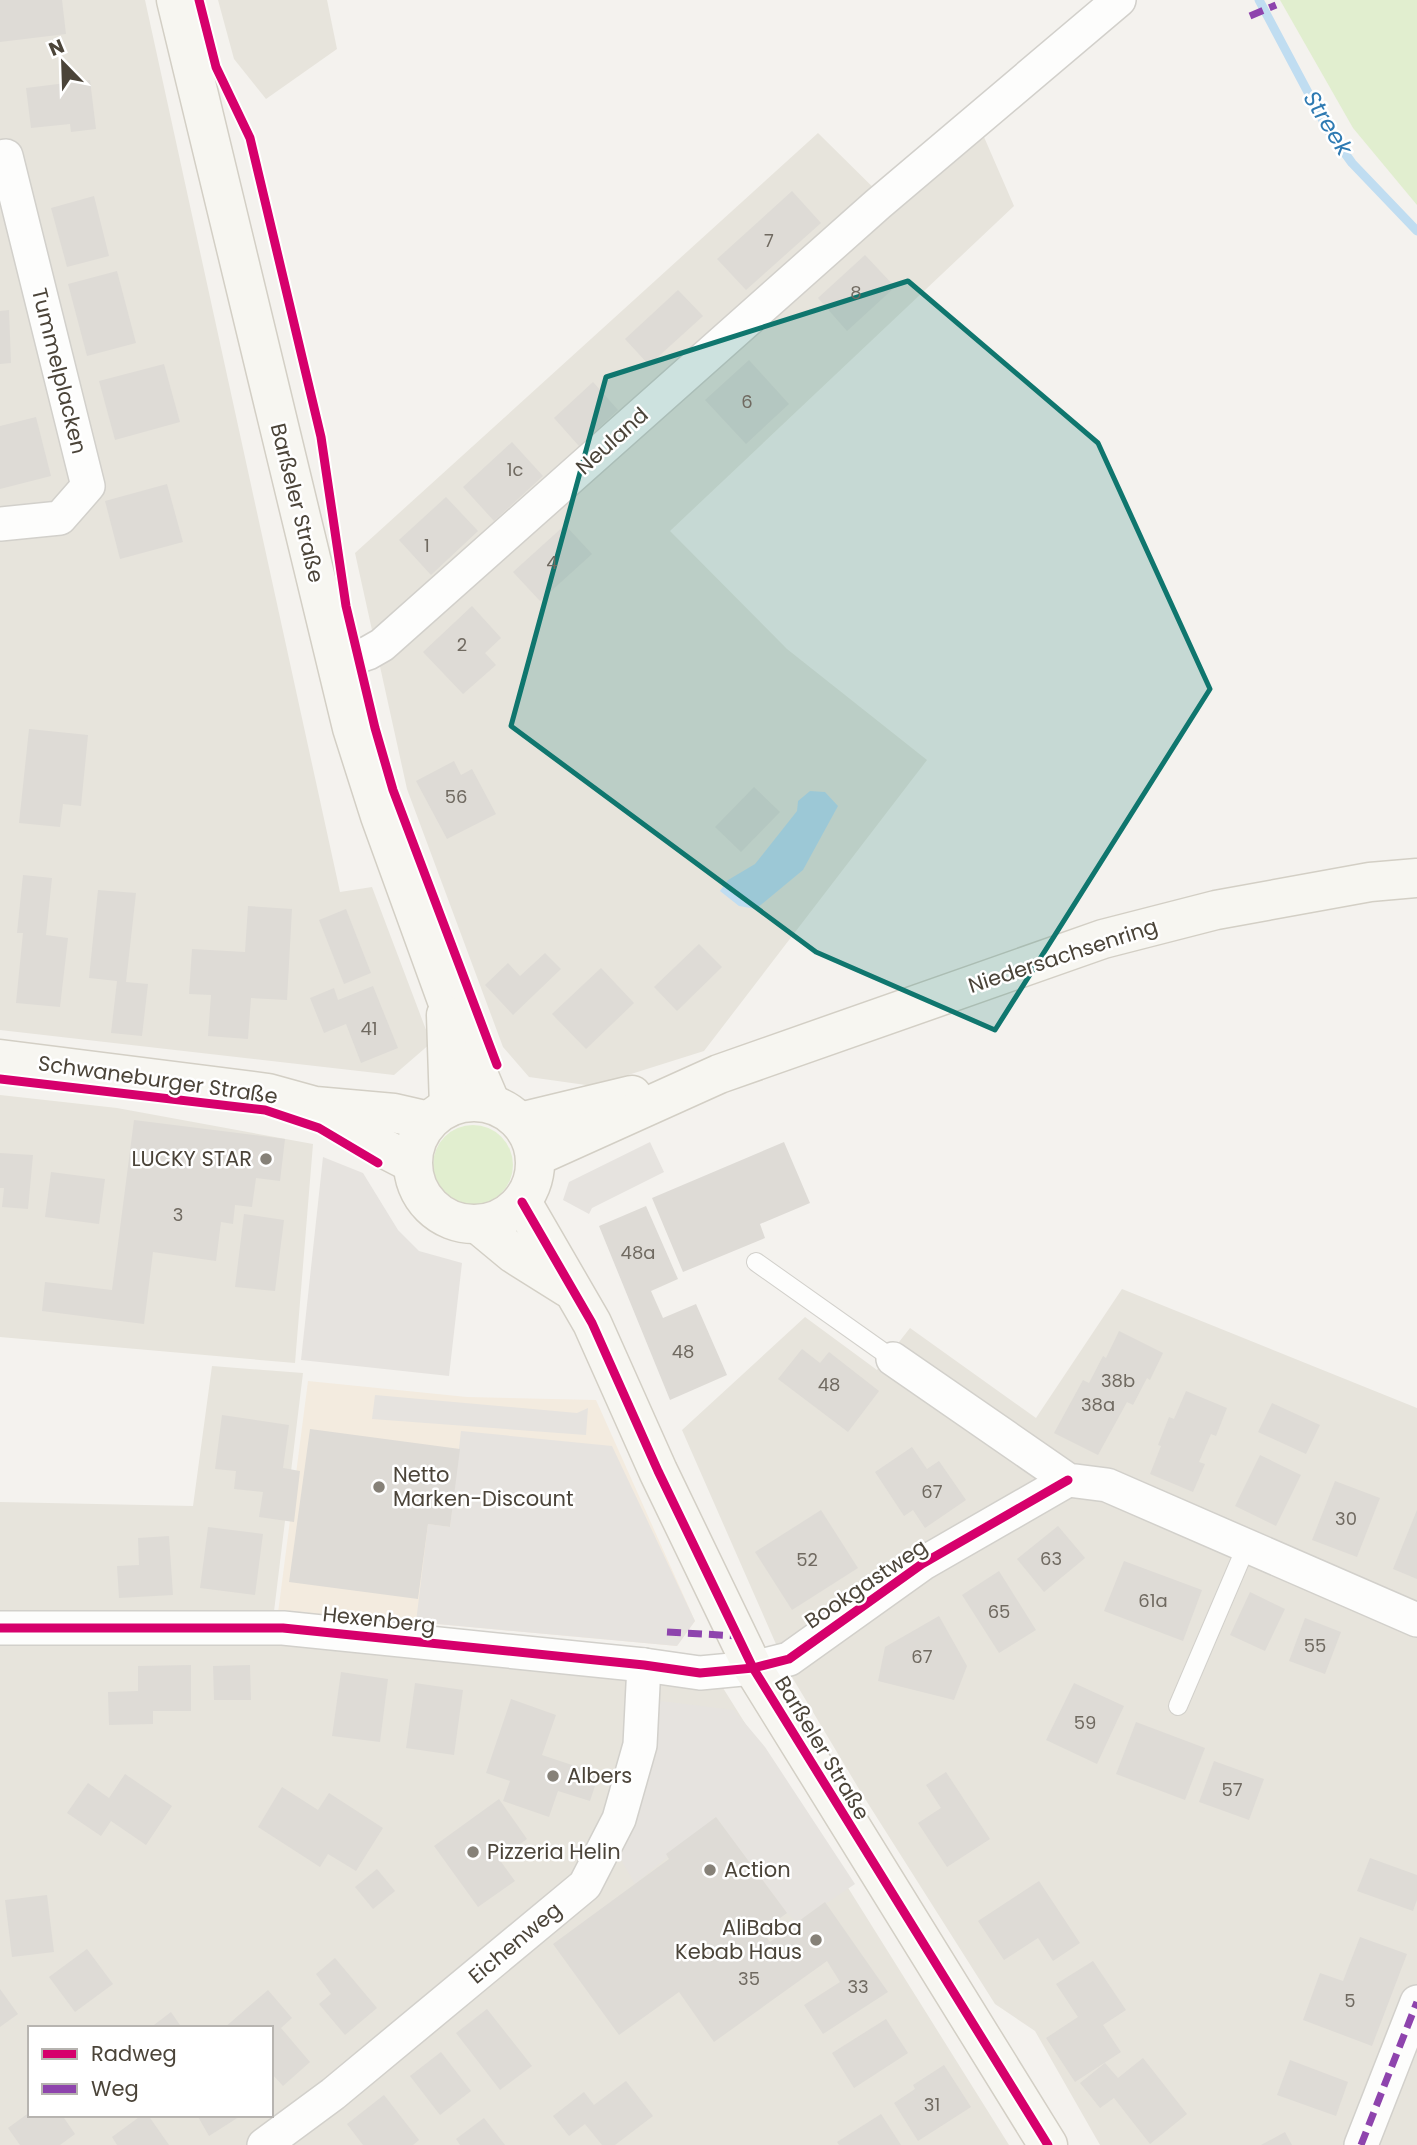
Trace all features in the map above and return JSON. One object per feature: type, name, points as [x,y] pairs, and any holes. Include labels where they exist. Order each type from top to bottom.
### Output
[{"type":"main road","name":"Barßeler Straße","points":[[176,0],[352,728],[372,794],[446,998],[505,1113]]},
{"type":"main road","name":"Niedersachsenring","points":[[536,1157],[719,1074],[1103,939],[1216,910],[1370,882],[1417,878]]},
{"type":"main road","name":"Barßeler Straße","points":[[439,1114],[446,998]]},
{"type":"main road","name":"Schwaneburger Straße","points":[[0,1059],[268,1093],[315,1105],[394,1113],[439,1114]]},
{"type":"main road","name":"Niedersachsenring","points":[[505,1113],[719,1074]]},
{"type":"main road","points":[[469,1102],[505,1113],[531,1139],[536,1157],[535,1173],[522,1202],[503,1217],[479,1224],[458,1223],[440,1215],[425,1201],[416,1183],[412,1163],[420,1133],[439,1114],[469,1102]]},
{"type":"main road","name":"Schwaneburger Straße","points":[[315,1105],[412,1163]]},
{"type":"main road","name":"Barßeler Straße","points":[[522,1202],[592,1323],[658,1471],[753,1668],[1048,2145]]},
{"type":"main road","name":"Barßeler Straße","points":[[479,1224],[514,1254],[573,1291]]},
{"type":"street","name":"Neuland","points":[[336,664],[382,645],[878,204],[1119,0]]},
{"type":"street","name":"Tummelplacken","points":[[0,524],[60,518],[88,486],[3,156]]},
{"type":"street","points":[[893,1359],[1068,1479],[1107,1485],[1417,1620]]},
{"type":"street","name":"Bookgastweg","points":[[753,1668],[789,1659],[922,1564],[1068,1479]]},
{"type":"street","name":"Hexenberg","points":[[0,1628],[283,1628],[700,1673],[753,1668]]},
{"type":"street","name":"Eichenweg","points":[[264,2145],[333,2094],[584,1885],[619,1819],[640,1745],[644,1665]]},
{"type":"street","points":[[1361,2145],[1417,2002]]},
{"type":"lane","points":[[756,1262],[893,1359]]},
{"type":"lane","points":[[1178,1706],[1246,1546]]},
{"type":"highlighted area","points":[[908,281],[1098,443],[1210,689],[995,1030],[816,952],[511,726],[606,377]]},
{"type":"shaded area","points":[[0,0],[145,0],[340,892],[372,887],[431,1043],[394,1075],[0,1030]]},
{"type":"shaded area","points":[[218,0],[327,0],[337,49],[266,99],[234,59]]},
{"type":"shaded area","points":[[818,133],[897,211],[984,137],[1014,206],[670,531],[787,649],[927,760],[704,1051],[593,1086],[529,1077],[503,1047],[407,789],[355,553]]},
{"type":"shaded area","points":[[0,1095],[117,1108],[313,1144],[295,1363],[0,1337]]},
{"type":"shaded area","points":[[650,1142],[664,1172],[592,1208],[589,1214],[563,1200],[569,1182]]},
{"type":"shaded area","points":[[323,1157],[363,1173],[398,1230],[419,1251],[462,1263],[449,1376],[301,1360]]},
{"type":"shaded area","points":[[1122,1289],[1417,1408],[1417,2145],[1100,2145],[1035,2031],[995,2004],[862,1794],[786,1667],[682,1430],[805,1317],[877,1370],[910,1328],[1036,1418]]},
{"type":"shaded area","points":[[212,1366],[303,1373],[271,1636],[703,1656],[1009,2145],[0,2145],[0,1502],[193,1506]]},
{"type":"shaded area","points":[[308,1381],[467,1397],[596,1400],[695,1621],[677,1646],[416,1622],[278,1613]]},
{"type":"shaded area","points":[[375,1395],[577,1413],[588,1408],[586,1435],[372,1419]]},
{"type":"shaded area","points":[[461,1431],[612,1446],[695,1621],[677,1646],[416,1622],[428,1524],[450,1527]]},
{"type":"shaded area","points":[[660,1701],[734,1710],[765,1747],[855,1884],[797,1923],[716,1817],[635,1884],[615,1849],[643,1779]]},
{"type":"green space","points":[[1280,0],[1417,0],[1417,205],[1353,128]]},
{"type":"green space","points":[[473,1125],[488,1128],[501,1137],[510,1150],[513,1165],[510,1180],[501,1193],[488,1202],[473,1205],[458,1202],[445,1193],[436,1180],[433,1165],[436,1150],[445,1137],[458,1128]]},
{"type":"water","points":[[810,791],[825,792],[838,806],[803,870],[756,909],[739,906],[720,891],[728,880],[755,864],[797,811],[798,801]]},
{"type":"building","points":[[0,0],[62,0],[66,34],[0,42]]},
{"type":"building","points":[[90,80],[96,129],[71,132],[70,124],[31,128],[26,88]]},
{"type":"building","points":[[792,191],[821,223],[746,290],[717,259]]},
{"type":"building","points":[[94,196],[109,256],[67,267],[51,208]]},
{"type":"building","points":[[865,255],[895,287],[847,331],[818,298]]},
{"type":"building","points":[[117,271],[136,343],[87,356],[68,284]]},
{"type":"building","points":[[678,290],[703,316],[649,365],[625,339]]},
{"type":"building","points":[[9,310],[11,363],[0,364],[0,311]]},
{"type":"building","points":[[749,360],[789,404],[746,444],[705,400]]},
{"type":"building","points":[[164,364],[180,422],[115,440],[99,381]]},
{"type":"building","points":[[593,382],[618,410],[579,446],[554,418]]},
{"type":"building","points":[[36,417],[51,476],[0,489],[0,426]]},
{"type":"building","points":[[512,442],[543,476],[494,521],[463,487]]},
{"type":"building","points":[[167,484],[183,542],[120,559],[105,501]]},
{"type":"building","points":[[446,497],[478,531],[431,575],[399,540]]},
{"type":"building","points":[[565,525],[592,554],[540,601],[513,572]]},
{"type":"building","points":[[472,606],[501,638],[485,653],[496,665],[463,694],[423,652]]},
{"type":"building","points":[[29,729],[88,735],[81,806],[63,804],[60,827],[19,823]]},
{"type":"building","points":[[454,761],[461,775],[472,769],[496,814],[447,839],[416,781]]},
{"type":"building","points":[[754,787],[780,812],[741,852],[715,827]]},
{"type":"building","points":[[23,875],[52,878],[46,935],[68,938],[60,1007],[16,1003],[23,933],[17,933]]},
{"type":"building","points":[[98,890],[136,893],[126,982],[148,984],[142,1036],[111,1033],[117,981],[89,978]]},
{"type":"building","points":[[248,906],[292,909],[287,1000],[251,998],[248,1039],[208,1036],[211,995],[189,994],[192,949],[245,952]]},
{"type":"building","points":[[346,909],[371,973],[344,984],[319,920]]},
{"type":"building","points":[[699,944],[722,967],[677,1011],[654,987]]},
{"type":"building","points":[[545,953],[561,969],[513,1015],[485,985],[508,963],[520,976]]},
{"type":"building","points":[[601,968],[634,1003],[586,1049],[552,1014]]},
{"type":"building","points":[[373,986],[398,1048],[361,1063],[346,1024],[324,1033],[310,998],[334,988],[338,1000]]},
{"type":"building","points":[[134,1120],[285,1139],[280,1181],[256,1178],[252,1207],[235,1205],[233,1224],[221,1222],[216,1261],[153,1252],[144,1324],[42,1311],[45,1282],[112,1290]]},
{"type":"building","points":[[784,1142],[810,1203],[760,1224],[765,1238],[683,1272],[652,1198]]},
{"type":"building","points":[[0,1153],[33,1155],[28,1209],[2,1207],[4,1188],[0,1188]]},
{"type":"building","points":[[51,1172],[105,1179],[99,1224],[45,1217]]},
{"type":"building","points":[[646,1206],[678,1279],[651,1291],[663,1318],[696,1304],[727,1375],[670,1400],[599,1226]]},
{"type":"building","points":[[244,1214],[284,1220],[275,1291],[235,1287]]},
{"type":"building","points":[[1119,1331],[1163,1353],[1150,1380],[1147,1378],[1133,1405],[1127,1402],[1098,1455],[1054,1433],[1083,1380],[1089,1383],[1103,1356],[1106,1358]]},
{"type":"building","points":[[802,1349],[820,1363],[829,1352],[879,1391],[848,1432],[778,1379]]},
{"type":"building","points":[[1186,1391],[1227,1408],[1216,1436],[1211,1434],[1199,1462],[1205,1464],[1193,1492],[1150,1474],[1169,1417],[1174,1419]]},
{"type":"building","points":[[1272,1403],[1320,1425],[1306,1454],[1258,1432]]},
{"type":"building","points":[[222,1415],[289,1425],[283,1468],[300,1471],[294,1522],[259,1517],[263,1492],[234,1489],[236,1471],[215,1469]]},
{"type":"building","name":"Netto Marken-Discount","points":[[310,1429],[460,1449],[450,1527],[428,1524],[418,1599],[289,1582]]},
{"type":"building","points":[[912,1447],[927,1469],[939,1461],[966,1500],[925,1528],[913,1510],[904,1516],[875,1472]]},
{"type":"building","points":[[1260,1455],[1301,1475],[1276,1526],[1235,1506]]},
{"type":"building","points":[[1335,1481],[1380,1498],[1357,1557],[1312,1540]]},
{"type":"building","points":[[821,1510],[858,1568],[792,1610],[755,1552]]},
{"type":"building","points":[[1417,1510],[1417,1579],[1393,1569]]},
{"type":"building","points":[[1058,1526],[1085,1558],[1044,1592],[1017,1559]]},
{"type":"building","points":[[208,1527],[263,1534],[255,1595],[200,1588]]},
{"type":"building","points":[[169,1536],[173,1595],[119,1598],[117,1566],[139,1565],[138,1538]]},
{"type":"building","points":[[1124,1561],[1202,1590],[1183,1641],[1104,1611]]},
{"type":"building","points":[[999,1571],[1036,1630],[999,1653],[962,1595]]},
{"type":"building","points":[[1250,1592],[1285,1609],[1265,1651],[1230,1635]]},
{"type":"building","points":[[939,1616],[967,1666],[954,1700],[878,1681],[885,1647]]},
{"type":"building","points":[[1305,1618],[1341,1632],[1325,1674],[1289,1661]]},
{"type":"building","points":[[191,1665],[191,1711],[153,1711],[153,1724],[109,1725],[108,1692],[138,1691],[138,1666]]},
{"type":"building","points":[[250,1665],[251,1700],[214,1700],[213,1666]]},
{"type":"building","points":[[341,1672],[388,1679],[380,1742],[332,1736]]},
{"type":"building","points":[[415,1683],[463,1690],[454,1755],[406,1748]]},
{"type":"building","points":[[1074,1683],[1124,1706],[1097,1764],[1046,1740]]},
{"type":"building","points":[[511,1699],[556,1715],[542,1755],[599,1774],[590,1801],[558,1791],[549,1817],[503,1801],[510,1781],[486,1773]]},
{"type":"building","points":[[1136,1722],[1205,1748],[1185,1800],[1116,1774]]},
{"type":"building","points":[[1214,1761],[1264,1779],[1249,1820],[1199,1802]]},
{"type":"building","points":[[946,1772],[990,1839],[947,1867],[918,1823],[941,1808],[926,1785]]},
{"type":"building","points":[[125,1774],[172,1806],[146,1845],[111,1821],[101,1836],[67,1813],[88,1783],[109,1798]]},
{"type":"building","points":[[282,1787],[318,1810],[329,1793],[383,1828],[356,1871],[328,1854],[320,1867],[258,1827]]},
{"type":"building","name":"Pizzeria Helin","points":[[499,1799],[527,1839],[499,1859],[515,1881],[478,1907],[434,1846]]},
{"type":"building","points":[[716,1817],[787,1913],[762,1931],[770,1942],[825,1902],[888,1992],[823,2034],[804,2005],[840,1982],[827,1961],[714,2042],[679,1992],[619,2035],[553,1944],[669,1859],[666,1854]]},
{"type":"building","points":[[1370,1858],[1417,1875],[1417,1900],[1413,1911],[1357,1891]]},
{"type":"building","points":[[377,1869],[395,1891],[373,1909],[355,1887]]},
{"type":"building","points":[[1039,1881],[1080,1943],[1053,1961],[1038,1938],[1004,1960],[978,1921]]},
{"type":"building","points":[[47,1895],[54,1952],[12,1957],[5,1900]]},
{"type":"building","points":[[1360,1937],[1407,1954],[1372,2046],[1303,2020],[1320,1973],[1343,1981]]},
{"type":"building","points":[[87,1949],[113,1984],[75,2012],[49,1977]]},
{"type":"building","points":[[335,1958],[377,2008],[345,2035],[319,2004],[331,1994],[316,1974]]},
{"type":"building","points":[[1093,1961],[1126,2010],[1103,2025],[1121,2052],[1075,2082],[1046,2038],[1078,2017],[1056,1984]]},
{"type":"building","points":[[0,1989],[18,2014],[0,2027]]},
{"type":"building","points":[[268,1990],[292,2018],[281,2028],[310,2062],[283,2086],[273,2075],[273,2026],[226,2026]]},
{"type":"building","points":[[487,2009],[532,2066],[500,2090],[456,2033]]},
{"type":"building","points":[[171,2012],[181,2026],[153,2026]]},
{"type":"building","points":[[886,2019],[908,2053],[854,2088],[832,2053]]},
{"type":"building","points":[[441,2052],[471,2091],[440,2115],[410,2076]]},
{"type":"building","points":[[1143,2058],[1187,2114],[1150,2144],[1114,2098],[1100,2108],[1080,2083],[1105,2063],[1118,2078]]},
{"type":"building","points":[[1290,2060],[1348,2082],[1336,2116],[1277,2095]]},
{"type":"building","points":[[944,2065],[971,2107],[918,2141],[894,2103],[915,2089],[913,2085]]},
{"type":"building","points":[[626,2081],[653,2116],[615,2145],[602,2145],[585,2124],[569,2136],[553,2116],[584,2092],[594,2105]]},
{"type":"building","points":[[384,2095],[419,2140],[413,2145],[363,2145],[347,2124]]},
{"type":"building","points":[[28,2113],[28,2117],[63,2117],[75,2134],[60,2145],[20,2145],[8,2128]]},
{"type":"building","points":[[881,2114],[901,2145],[839,2145],[837,2142]]},
{"type":"building","points":[[139,2117],[149,2117],[169,2145],[117,2145],[112,2137]]},
{"type":"building","points":[[198,2117],[239,2117],[209,2136]]},
{"type":"building","points":[[484,2118],[505,2145],[460,2145],[456,2139]]},
{"type":"building","points":[[1285,2132],[1292,2145],[1261,2145]]},
{"type":"waterway","name":"Streek","points":[[1259,0],[1328,130],[1352,163],[1417,231]]},
{"type":"marked path","points":[[1250,16],[1276,5]]},
{"type":"marked path","points":[[667,1632],[738,1636]]},
{"type":"marked path","points":[[1361,2145],[1417,2002]]},
{"type":"cycle path","points":[[199,0],[216,67],[250,138],[321,437],[346,606],[375,728],[393,790],[497,1065]]},
{"type":"cycle path","points":[[0,1079],[265,1110],[319,1128],[378,1163]]},
{"type":"cycle path","points":[[522,1202],[592,1323],[658,1471],[753,1668],[1048,2145]]},
{"type":"cycle path","points":[[0,1628],[283,1628],[700,1673],[753,1668],[789,1659],[922,1564],[1068,1480]]},
{"type":"place","name":"LUCKY STAR","points":[[266,1159]]},
{"type":"place","name":"Netto Marken-Discount","points":[[379,1487]]},
{"type":"place","name":"Albers","points":[[553,1776]]},
{"type":"place","name":"Pizzeria Helin","points":[[473,1852]]},
{"type":"place","name":"Action","points":[[710,1870]]},
{"type":"place","name":"AliBaba Kebab Haus","points":[[816,1940]]}]
